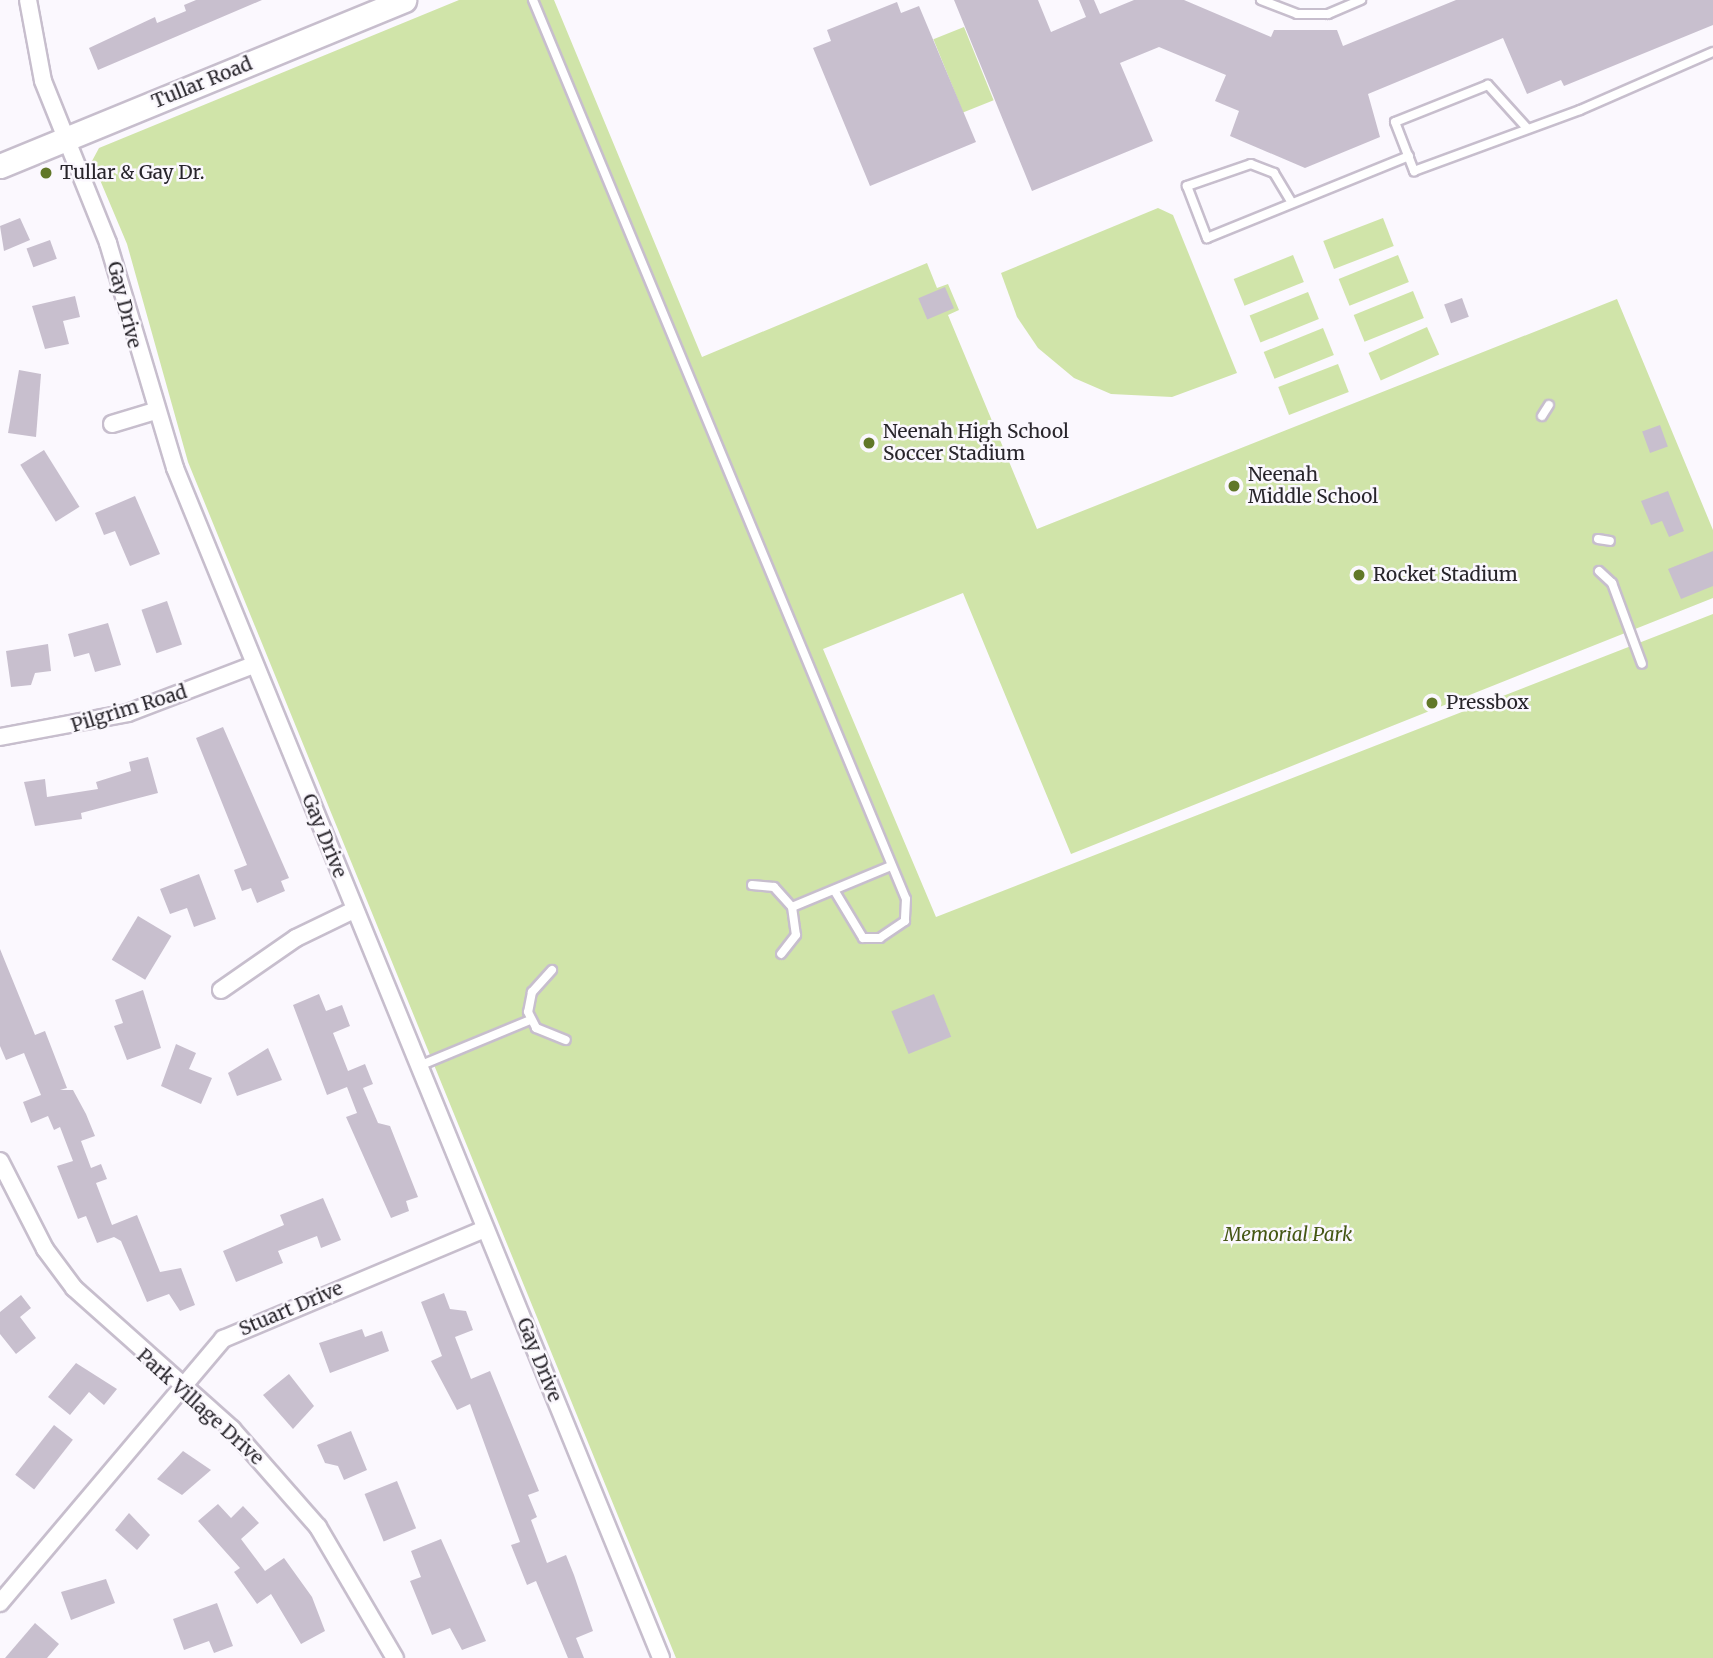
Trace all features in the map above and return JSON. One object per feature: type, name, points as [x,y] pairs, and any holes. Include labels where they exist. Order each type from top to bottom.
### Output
[{"type":"main road","name":"Tullar Road","points":[[0,166],[404,0]]},
{"type":"street","name":"Gay Drive","points":[[28,0],[40,68],[115,265],[155,411],[254,665],[661,1658]]},
{"type":"street","points":[[112,424],[155,411]]},
{"type":"street","name":"Pilgrim Road","points":[[0,737],[128,713],[254,665]]},
{"type":"street","points":[[221,990],[296,938],[354,910]]},
{"type":"street","name":"Park Village Drive","points":[[0,1161],[5,1186],[74,1288],[248,1447],[318,1527],[390,1657]]},
{"type":"street","name":"Stuart Drive","points":[[0,1603],[202,1356],[246,1326],[485,1229]]},
{"type":"lane","points":[[533,0],[908,911],[899,928],[880,938],[855,932],[834,890]]},
{"type":"lane","points":[[1261,0],[1297,14],[1328,14],[1361,0]]},
{"type":"lane","points":[[1525,127],[1488,85],[1395,122],[1414,171],[1525,127],[1713,52]]},
{"type":"lane","points":[[1292,203],[1274,173],[1251,164],[1187,186],[1207,238],[1409,156]]},
{"type":"lane","points":[[1542,416],[1549,405]]},
{"type":"lane","points":[[1598,539],[1610,541]]},
{"type":"lane","points":[[1599,571],[1612,583],[1642,664]]},
{"type":"lane","points":[[792,907],[891,866]]},
{"type":"lane","points":[[752,885],[774,887],[792,907],[796,934],[781,954]]},
{"type":"lane","points":[[530,1020],[532,992],[552,970]]},
{"type":"lane","points":[[419,1066],[530,1020]]},
{"type":"lane","points":[[530,1020],[552,1038],[566,1040]]},
{"type":"green space","name":"Memorial Park","points":[[459,0],[554,0],[702,357],[927,263],[937,288],[948,284],[959,310],[948,315],[1037,529],[1617,299],[1713,530],[1713,598],[1071,854],[963,593],[823,649],[936,917],[1713,614],[1713,1658],[676,1658],[188,462],[127,244],[92,161],[99,148]]},
{"type":"green space","points":[[964,27],[994,100],[963,113],[933,39]]},
{"type":"green space","points":[[1158,208],[1173,215],[1237,373],[1172,397],[1111,394],[1074,378],[1038,348],[1017,317],[1001,273]]},
{"type":"green space","points":[[1383,218],[1394,246],[1334,269],[1323,241]]},
{"type":"green space","points":[[1293,255],[1304,282],[1245,306],[1234,279]]},
{"type":"green space","points":[[1398,255],[1409,282],[1350,306],[1339,279]]},
{"type":"green space","points":[[1413,291],[1424,318],[1365,342],[1354,315]]},
{"type":"green space","points":[[1308,292],[1319,319],[1260,342],[1250,316]]},
{"type":"green space","points":[[1427,327],[1439,354],[1381,380],[1369,353]]},
{"type":"green space","points":[[1323,328],[1334,355],[1275,379],[1264,352]]},
{"type":"green space","points":[[1338,364],[1349,392],[1289,415],[1278,387]]},
{"type":"building","points":[[196,0],[262,0],[98,70],[89,48],[155,17],[157,23],[186,11],[184,5]]},
{"type":"building","points":[[954,0],[1038,0],[1051,32],[1086,17],[1079,0],[1094,0],[1100,14],[1134,0],[1184,0],[1271,37],[1274,30],[1337,30],[1343,46],[1456,0],[1713,0],[1713,25],[1564,86],[1561,80],[1527,94],[1503,38],[1368,94],[1380,137],[1305,168],[1230,136],[1239,111],[1215,101],[1226,75],[1159,47],[1120,63],[1153,141],[1032,191]]},
{"type":"building","points":[[897,2],[901,13],[919,6],[976,142],[870,186],[813,48],[831,41],[827,30]]},
{"type":"building","points":[[20,218],[30,240],[4,251],[0,226]]},
{"type":"building","points":[[50,240],[57,259],[33,267],[27,249]]},
{"type":"building","points":[[945,287],[954,308],[927,320],[918,298]]},
{"type":"building","points":[[75,296],[80,317],[63,321],[69,344],[45,349],[32,306]]},
{"type":"building","points":[[1462,298],[1469,317],[1451,323],[1444,304]]},
{"type":"building","points":[[19,370],[41,374],[36,437],[8,433]]},
{"type":"building","points":[[1660,425],[1668,447],[1650,453],[1642,431]]},
{"type":"building","points":[[44,450],[80,507],[56,522],[20,465]]},
{"type":"building","points":[[1668,491],[1684,531],[1669,537],[1662,521],[1651,525],[1641,501]]},
{"type":"building","points":[[135,496],[160,554],[130,566],[115,531],[104,535],[95,513]]},
{"type":"building","points":[[1713,551],[1713,586],[1681,599],[1668,569]]},
{"type":"building","points":[[167,601],[182,644],[156,653],[141,610]]},
{"type":"building","points":[[108,623],[121,665],[95,672],[89,653],[74,657],[68,634]]},
{"type":"building","points":[[48,644],[51,671],[35,673],[31,685],[11,687],[6,651]]},
{"type":"building","points":[[223,727],[289,878],[281,881],[285,891],[257,903],[251,888],[242,891],[234,870],[247,865],[196,738]]},
{"type":"building","points":[[148,757],[158,793],[81,813],[82,819],[35,826],[24,782],[45,779],[47,797],[98,789],[96,782],[131,771],[129,762]]},
{"type":"building","points":[[199,874],[216,919],[194,927],[187,908],[170,914],[160,889]]},
{"type":"building","points":[[138,916],[171,936],[145,980],[112,960]]},
{"type":"building","points":[[0,949],[35,1035],[45,1031],[67,1088],[60,1090],[73,1090],[95,1136],[81,1141],[91,1168],[101,1164],[107,1179],[96,1183],[112,1225],[137,1215],[160,1272],[181,1268],[195,1305],[180,1311],[169,1294],[147,1302],[121,1241],[114,1237],[97,1243],[86,1216],[78,1219],[57,1166],[73,1161],[60,1127],[54,1130],[48,1116],[31,1123],[23,1102],[41,1095],[24,1053],[6,1060],[0,1046]]},
{"type":"building","points":[[143,990],[161,1048],[127,1060],[114,1026],[123,1023],[115,1000]]},
{"type":"building","points":[[319,994],[326,1011],[342,1005],[350,1026],[333,1033],[348,1071],[365,1064],[373,1084],[363,1088],[378,1123],[390,1126],[418,1197],[406,1201],[409,1211],[391,1218],[346,1117],[357,1113],[347,1087],[327,1095],[293,1005]]},
{"type":"building","points":[[934,994],[951,1037],[909,1054],[891,1011]]},
{"type":"building","points":[[176,1044],[196,1053],[189,1069],[212,1078],[201,1104],[161,1086]]},
{"type":"building","points":[[268,1048],[282,1080],[237,1096],[228,1073]]},
{"type":"building","points":[[323,1198],[341,1240],[321,1248],[317,1236],[278,1251],[283,1263],[236,1282],[223,1251],[284,1225],[280,1215]]},
{"type":"building","points":[[444,1293],[450,1309],[466,1311],[473,1330],[455,1337],[471,1379],[490,1371],[539,1491],[528,1495],[537,1517],[531,1520],[547,1563],[566,1555],[574,1575],[593,1631],[576,1638],[584,1658],[568,1658],[536,1581],[527,1585],[511,1545],[520,1542],[470,1404],[457,1410],[431,1361],[442,1356],[421,1302]]},
{"type":"building","points":[[21,1295],[31,1308],[20,1317],[36,1338],[16,1354],[0,1334],[0,1312]]},
{"type":"building","points":[[362,1329],[365,1337],[382,1331],[389,1351],[330,1373],[319,1343]]},
{"type":"building","points":[[76,1363],[117,1389],[104,1405],[89,1392],[70,1415],[48,1397]]},
{"type":"building","points":[[289,1374],[314,1406],[293,1429],[263,1395]]},
{"type":"building","points":[[54,1425],[73,1440],[34,1489],[15,1475]]},
{"type":"building","points":[[351,1431],[367,1470],[344,1480],[338,1466],[325,1463],[317,1445]]},
{"type":"building","points":[[183,1451],[211,1470],[182,1495],[157,1479]]},
{"type":"building","points":[[397,1481],[416,1528],[384,1541],[365,1494]]},
{"type":"building","points":[[218,1504],[231,1518],[243,1506],[259,1523],[241,1539],[265,1571],[284,1558],[312,1597],[325,1631],[301,1644],[271,1594],[257,1604],[234,1572],[240,1568],[198,1521]]},
{"type":"building","points":[[129,1513],[150,1535],[137,1550],[115,1530]]},
{"type":"building","points":[[441,1539],[486,1641],[462,1650],[450,1628],[432,1635],[410,1581],[421,1577],[411,1551]]},
{"type":"building","points":[[106,1579],[115,1603],[71,1620],[61,1592]]},
{"type":"building","points":[[217,1603],[233,1646],[214,1653],[209,1641],[184,1650],[173,1619]]},
{"type":"building","points":[[35,1623],[59,1644],[47,1658],[5,1658]]},
{"type":"place","name":"Tullar & Gay Dr.","points":[[46,173]]},
{"type":"place","name":"Neenah High School Soccer Stadium","points":[[869,443]]},
{"type":"place","name":"Neenah Middle School","points":[[1234,486]]},
{"type":"place","name":"Rocket Stadium","points":[[1359,575]]},
{"type":"place","name":"Pressbox","points":[[1432,703]]}]
